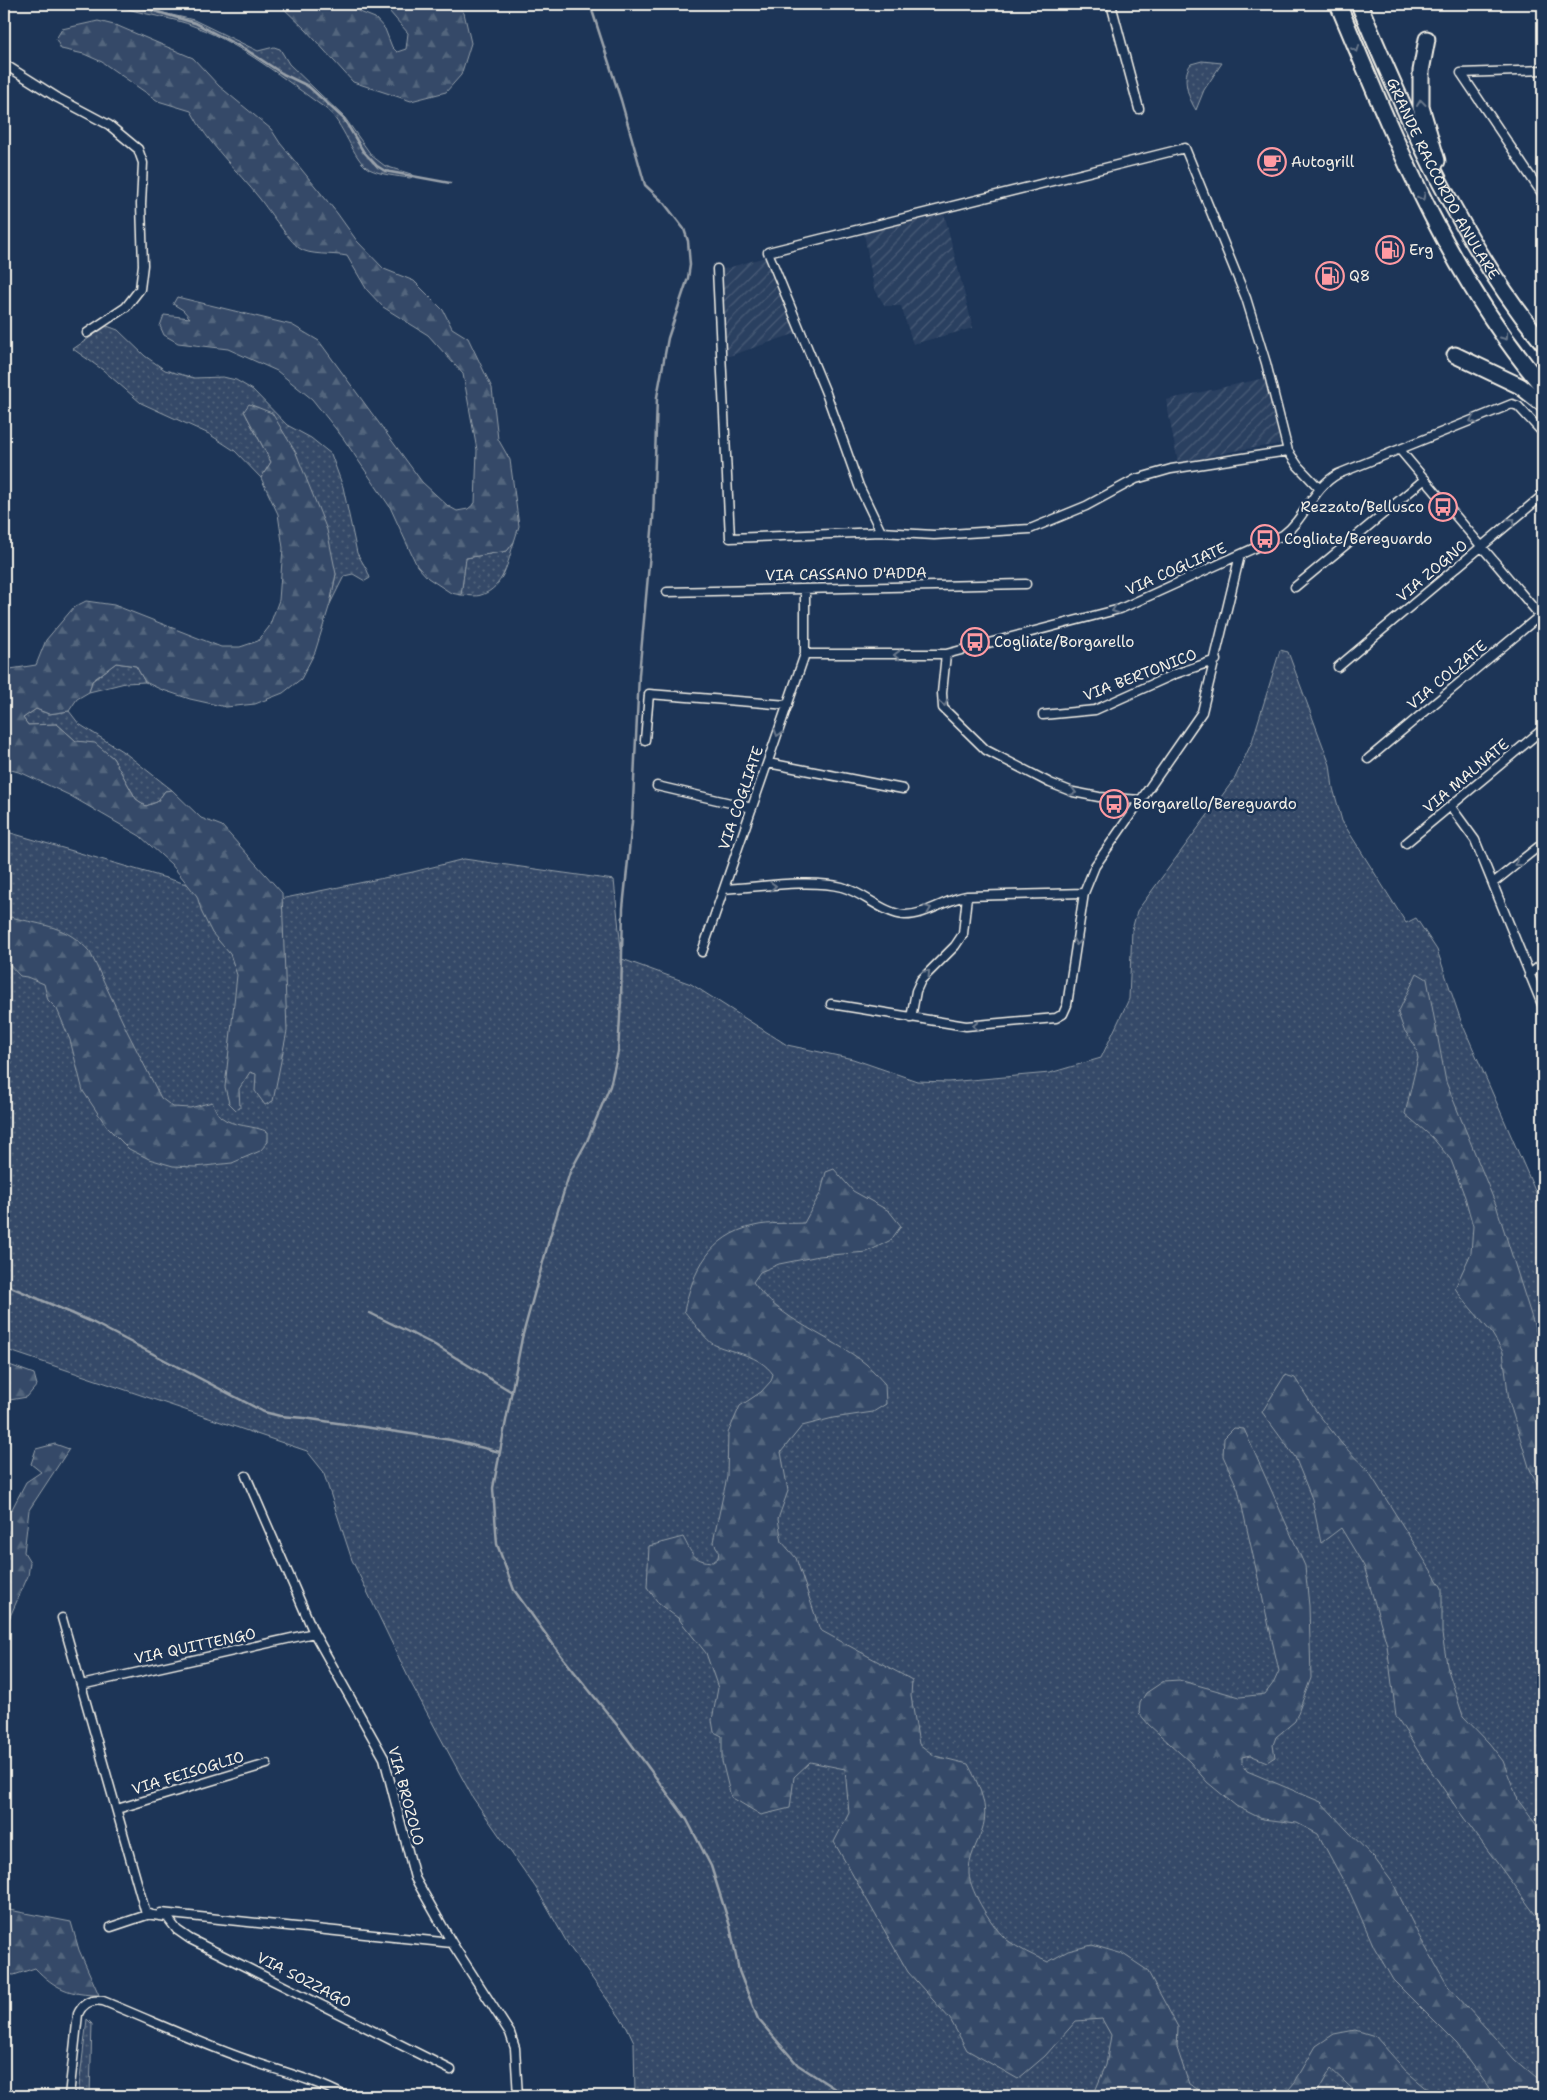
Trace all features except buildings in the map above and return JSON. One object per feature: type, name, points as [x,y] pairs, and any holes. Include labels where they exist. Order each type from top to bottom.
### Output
[{"type":"highway","name":"GRANDE RACCORDO ANULARE","points":[[1338,4],[1399,150],[1443,238],[1498,326],[1543,387]]},
{"type":"highway","name":"GRANDE RACCORDO ANULARE","points":[[1360,4],[1399,99],[1449,201],[1496,279],[1543,343]]},
{"type":"highway","points":[[1427,39],[1421,71],[1421,107],[1449,201]]},
{"type":"highway","points":[[1455,355],[1520,386],[1543,404]]},
{"type":"street","points":[[1111,4],[1139,109]]},
{"type":"street","points":[[4,64],[58,98],[109,125],[138,149],[143,163],[141,204],[143,265],[140,289],[126,307],[87,333]]},
{"type":"street","points":[[1543,70],[1462,73],[1543,195]]},
{"type":"street","points":[[881,532],[859,486],[826,393],[768,252],[1185,148],[1246,298],[1266,363],[1288,451],[1298,466],[1319,488]]},
{"type":"street","points":[[718,269],[730,538],[881,532],[934,535],[1030,529],[1086,506],[1136,478],[1171,469],[1288,451]]},
{"type":"street","name":"VIA COGLIATE","points":[[805,654],[946,654],[1110,612],[1287,533],[1319,488],[1338,474],[1512,404],[1518,406],[1543,433]]},
{"type":"street","points":[[1400,450],[1542,616]]},
{"type":"street","points":[[1295,587],[1425,479]]},
{"type":"street","name":"VIA ZOGNO","points":[[1338,666],[1543,495]]},
{"type":"street","points":[[831,1004],[960,1026],[979,1026],[1056,1018],[1063,1014],[1067,1005],[1084,893],[1093,869],[1201,715],[1216,660],[1240,555]]},
{"type":"street","name":"VIA CASSANO D'ADDA","points":[[667,592],[1026,584]]},
{"type":"street","name":"VIA COGLIATE","points":[[702,952],[805,654],[805,589]]},
{"type":"street","name":"VIA COLZATE","points":[[1368,759],[1542,616]]},
{"type":"street","points":[[946,654],[942,698],[943,708],[986,750],[1050,783],[1073,792],[1099,797],[1141,800]]},
{"type":"street","name":"VIA BERTONICO","points":[[1043,715],[1095,710],[1175,674],[1216,660]]},
{"type":"street","points":[[645,740],[649,694],[788,705]]},
{"type":"street","name":"VIA MALNATE","points":[[1406,843],[1543,730]]},
{"type":"street","points":[[768,763],[904,789]]},
{"type":"street","points":[[657,786],[752,808]]},
{"type":"street","points":[[1451,807],[1475,840],[1543,1007]]},
{"type":"street","points":[[1493,882],[1543,843]]},
{"type":"street","points":[[724,889],[802,885],[838,886],[859,894],[894,912],[907,915],[920,913],[955,898],[967,896],[1084,893]]},
{"type":"street","points":[[911,1018],[916,991],[921,980],[956,946],[963,934],[967,896]]},
{"type":"street","points":[[1530,975],[1543,963]]},
{"type":"street","name":"VIA BROZOLO","points":[[246,1476],[314,1633],[384,1758],[415,1878],[452,1943],[510,2034],[516,2048],[518,2096]]},
{"type":"street","points":[[62,1618],[146,1914]]},
{"type":"street","name":"VIA QUITTENGO","points":[[81,1685],[314,1633]]},
{"type":"street","name":"VIA FEISOGLIO","points":[[117,1809],[267,1764]]},
{"type":"street","points":[[111,1927],[146,1914],[154,1913],[209,1917],[452,1943]]},
{"type":"street","name":"VIA SOZZAGO","points":[[146,1914],[167,1917],[177,1930],[190,1939],[451,2070]]},
{"type":"street","points":[[69,2096],[78,2014],[84,2004],[94,2000],[103,2001],[244,2058],[326,2086],[345,2096]]},
{"type":"shaded area","points":[[944,213],[973,328],[913,344],[901,306],[885,306],[874,288],[864,233]]},
{"type":"shaded area","points":[[765,257],[797,333],[726,357],[721,270]]},
{"type":"shaded area","points":[[1265,378],[1280,444],[1234,451],[1178,463],[1166,400]]},
{"type":"green space","points":[[116,4],[137,4],[163,13],[194,20],[258,51],[274,47],[280,49],[289,64],[345,118],[372,156],[385,166],[411,174],[412,177],[389,175],[369,169],[358,158],[332,114],[263,63],[230,43],[186,23],[136,11]]},
{"type":"green space","points":[[279,4],[340,4],[375,18],[385,29],[392,47],[397,52],[406,49],[408,33],[383,4],[457,4],[464,13],[471,43],[461,75],[446,92],[411,101],[353,82],[306,30]]},
{"type":"green space","points":[[98,21],[118,26],[193,58],[219,86],[271,129],[357,241],[384,269],[414,281],[443,310],[452,328],[468,338],[492,388],[498,439],[510,460],[519,526],[514,542],[507,551],[466,558],[461,595],[451,593],[428,578],[417,566],[390,507],[343,438],[312,399],[277,371],[228,349],[178,343],[164,335],[160,326],[164,315],[190,318],[183,310],[173,304],[177,297],[292,325],[319,341],[422,482],[448,506],[457,511],[468,509],[475,503],[477,450],[463,374],[428,335],[383,307],[367,290],[347,256],[303,251],[299,248],[214,146],[191,111],[158,101],[102,62],[84,54],[61,49],[56,39],[62,29]]},
{"type":"green space","points":[[1202,61],[1222,63],[1204,90],[1196,110],[1188,93],[1186,75],[1191,64]]},
{"type":"green space","points":[[107,326],[118,330],[145,356],[165,370],[194,378],[223,377],[236,380],[253,390],[287,425],[311,438],[331,454],[343,487],[357,553],[370,578],[365,581],[353,574],[344,576],[330,604],[336,574],[296,453],[244,411],[271,462],[261,478],[235,451],[209,434],[141,403],[103,370],[73,349]]},
{"type":"green space","points":[[249,404],[272,413],[296,453],[327,530],[336,574],[330,604],[315,652],[301,679],[283,693],[255,704],[226,707],[190,699],[160,689],[145,682],[136,666],[116,663],[92,681],[89,692],[77,699],[69,711],[49,714],[36,709],[23,718],[28,725],[57,724],[76,741],[95,743],[113,758],[136,799],[146,806],[157,802],[165,791],[172,790],[201,818],[222,826],[282,893],[287,1031],[273,1101],[265,1105],[255,1091],[256,1074],[250,1072],[239,1089],[240,1108],[236,1110],[229,1103],[225,1087],[237,975],[230,954],[212,933],[202,913],[197,896],[171,864],[140,836],[69,795],[22,773],[4,768],[4,670],[36,665],[46,640],[74,607],[86,601],[114,605],[221,647],[240,647],[258,641],[269,627],[279,600],[283,548],[278,514],[261,478],[271,462],[244,411]]},
{"type":"green space","points":[[514,542],[504,573],[495,586],[479,596],[461,595],[466,558],[507,551]]},
{"type":"green space","points":[[1280,650],[1288,652],[1330,765],[1333,788],[1342,821],[1406,923],[1416,918],[1437,950],[1461,1021],[1543,1209],[1543,2096],[635,2096],[634,2042],[627,2027],[569,1946],[536,1888],[473,1798],[411,1683],[352,1560],[323,1471],[307,1451],[4,1349],[4,831],[221,894],[246,906],[413,872],[464,859],[614,880],[622,959],[691,984],[787,1045],[853,1059],[917,1081],[948,1082],[1050,1073],[1101,1058],[1129,999],[1132,930],[1137,911],[1235,778],[1252,742]]},
{"type":"green space","points":[[116,663],[136,666],[145,682],[125,683],[89,692],[92,681]]},
{"type":"green space","points":[[36,709],[49,714],[69,711],[79,724],[125,753],[172,790],[165,791],[157,802],[146,806],[136,799],[113,758],[95,744],[76,741],[57,724],[28,725],[23,718]]},
{"type":"green space","points":[[11,917],[63,931],[81,943],[90,952],[161,1098],[173,1107],[190,1108],[212,1102],[218,1114],[231,1123],[268,1132],[268,1142],[260,1151],[232,1163],[195,1167],[173,1166],[149,1159],[129,1149],[107,1127],[83,1091],[70,1040],[57,1009],[48,1000],[44,984],[20,976],[4,959],[4,922]]},
{"type":"green space","points":[[1417,973],[1427,979],[1446,1082],[1496,1205],[1543,1353],[1543,1569],[1538,1549],[1537,1529],[1541,1512],[1539,1489],[1529,1467],[1509,1401],[1503,1352],[1491,1332],[1455,1288],[1471,1253],[1473,1226],[1465,1197],[1451,1160],[1432,1137],[1405,1114],[1418,1058],[1415,1045],[1404,1030],[1398,1013]]},
{"type":"green space","points":[[834,1169],[853,1191],[889,1211],[901,1226],[891,1240],[867,1252],[819,1256],[779,1264],[760,1272],[753,1282],[764,1296],[791,1318],[869,1366],[885,1384],[886,1404],[873,1412],[833,1418],[802,1426],[781,1452],[788,1491],[778,1519],[782,1542],[796,1558],[820,1630],[912,1680],[911,1696],[919,1744],[935,1756],[968,1764],[982,1796],[985,1813],[982,1830],[970,1863],[970,1882],[978,1900],[996,1928],[1007,1940],[1048,1962],[1068,1951],[1092,1945],[1123,1954],[1147,1970],[1178,2027],[1177,2048],[1189,2084],[1209,2096],[1093,2096],[1106,2065],[1111,2035],[1102,2019],[1076,2021],[1045,2056],[1018,2079],[967,2050],[950,2019],[908,1972],[834,1842],[849,1813],[845,1769],[810,1762],[794,1777],[790,1808],[761,1815],[731,1797],[722,1761],[722,1736],[714,1732],[712,1720],[718,1688],[706,1653],[678,1618],[659,1604],[647,1587],[649,1546],[683,1537],[691,1552],[697,1558],[713,1562],[718,1558],[719,1551],[713,1542],[727,1477],[728,1433],[740,1406],[761,1392],[771,1381],[773,1374],[754,1358],[712,1343],[684,1311],[699,1269],[715,1246],[726,1237],[754,1226],[804,1223],[821,1192],[826,1172]]},
{"type":"green space","points":[[4,1363],[34,1374],[37,1385],[27,1397],[4,1401]]},
{"type":"green space","points":[[1285,1375],[1295,1378],[1316,1411],[1342,1444],[1369,1472],[1442,1588],[1442,1634],[1448,1670],[1463,1716],[1503,1761],[1518,1800],[1543,1834],[1543,1925],[1458,1810],[1396,1716],[1387,1645],[1364,1566],[1341,1528],[1321,1543],[1312,1499],[1295,1457],[1262,1412]]},
{"type":"green space","points":[[1234,1428],[1244,1429],[1305,1566],[1309,1606],[1311,1678],[1295,1721],[1276,1737],[1273,1745],[1275,1757],[1267,1762],[1250,1755],[1242,1757],[1242,1762],[1247,1771],[1321,1802],[1375,1859],[1393,1883],[1419,1936],[1448,1986],[1515,2060],[1543,2084],[1543,2096],[1495,2096],[1457,2044],[1393,1980],[1374,1947],[1351,1895],[1318,1834],[1297,1823],[1262,1819],[1236,1806],[1207,1782],[1190,1762],[1149,1725],[1139,1713],[1140,1703],[1146,1693],[1164,1681],[1179,1680],[1240,1697],[1265,1694],[1279,1671],[1238,1489],[1223,1456],[1224,1438]]},
{"type":"green space","points":[[55,1444],[69,1449],[29,1510],[24,1552],[30,1562],[28,1576],[4,1630],[4,1500],[7,1512],[12,1509],[26,1482],[41,1472],[31,1464],[36,1449]]},
{"type":"green space","points":[[4,1909],[71,1922],[79,1950],[99,1995],[80,1994],[64,1989],[50,1981],[35,1968],[14,1975],[4,1974]]},
{"type":"green space","points":[[87,2019],[92,2024],[90,2096],[78,2096]]},
{"type":"green space","points":[[1355,2030],[1375,2036],[1406,2071],[1436,2096],[1360,2096],[1331,2069],[1315,2096],[1283,2096],[1295,2082],[1316,2046],[1334,2034]]},
{"type":"waterway","points":[[131,4],[195,23],[245,49],[283,74],[308,86],[344,119],[363,151],[377,166],[385,171],[450,183]]},
{"type":"waterway","points":[[590,4],[621,100],[645,185],[664,203],[684,229],[688,241],[690,265],[688,278],[668,338],[657,397],[653,520],[639,675],[632,822],[623,908],[618,1052],[610,1086],[587,1141],[570,1172],[522,1338],[493,1488],[497,1544],[514,1590],[560,1654],[621,1730],[687,1820],[711,1866],[730,1926],[739,1971],[758,2019],[798,2065],[846,2096]]},
{"type":"waterway","points":[[4,1284],[92,1322],[264,1412],[280,1416],[451,1440],[500,1452]]},
{"type":"waterway","points":[[370,1313],[435,1345],[512,1392]]},
{"type":"place","name":"Autogrill","points":[[1272,162]]},
{"type":"place","name":"Erg","points":[[1390,250]]},
{"type":"place","name":"Q8","points":[[1330,276]]},
{"type":"place","name":"Rezzato/Bellusco","points":[[1443,507]]},
{"type":"place","name":"Cogliate/Bereguardo","points":[[1265,539]]},
{"type":"place","name":"Cogliate/Borgarello","points":[[975,642]]},
{"type":"place","name":"Borgarello/Bereguardo","points":[[1114,804]]}]
